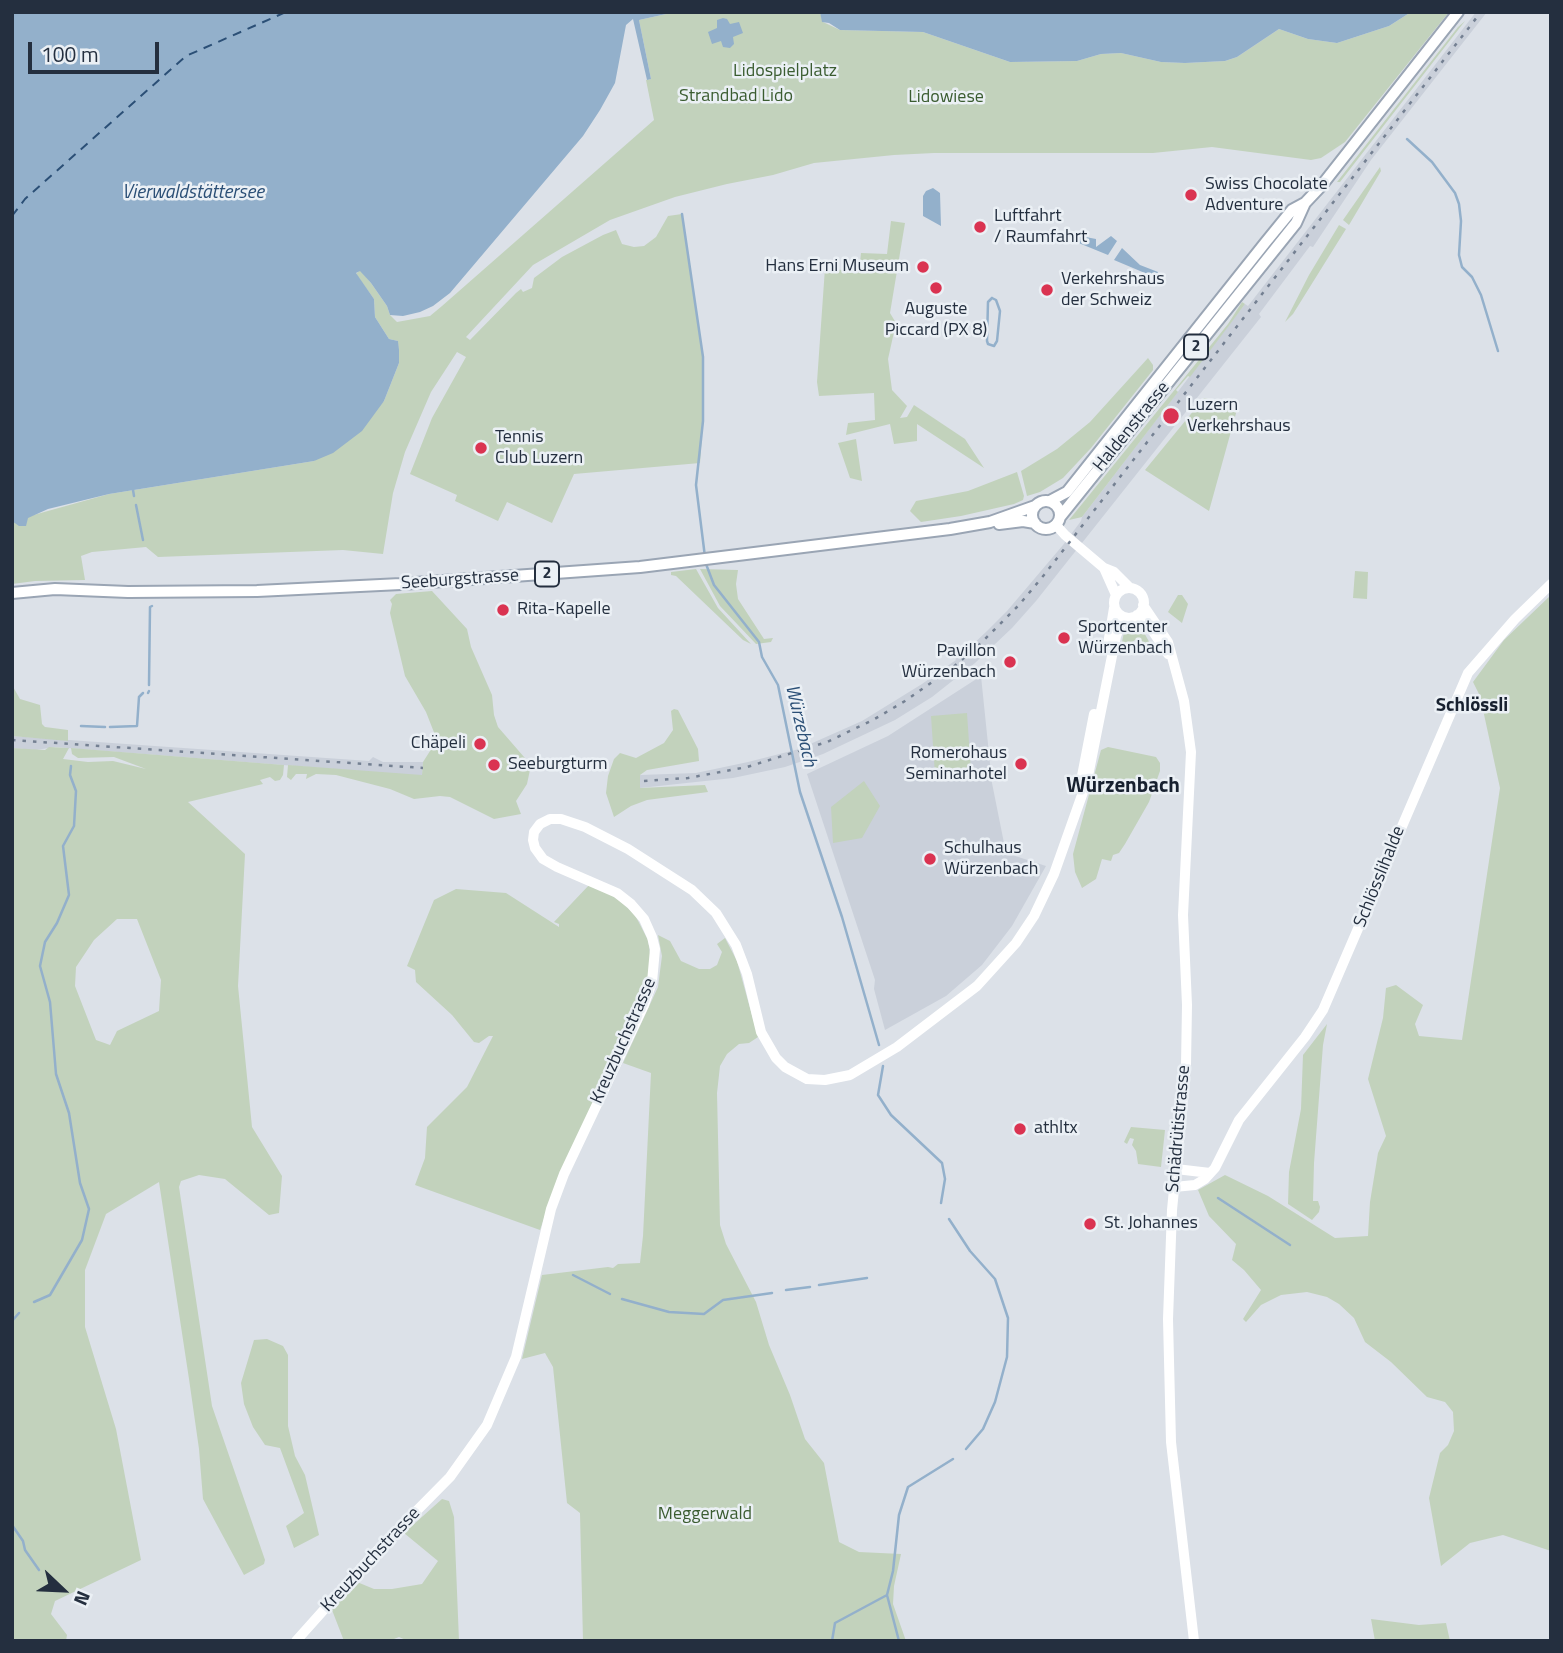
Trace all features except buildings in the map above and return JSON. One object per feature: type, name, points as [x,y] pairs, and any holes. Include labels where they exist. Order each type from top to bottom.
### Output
[{"type":"main road","name":"Haldenstrasse","points":[[1058,521],[1301,217],[1305,204],[1458,12]]},
{"type":"main road","name":"Haldenstrasse","points":[[1050,501],[1067,492],[1292,210],[1305,204]]},
{"type":"main road","points":[[1042,501],[1050,501],[1059,508],[1058,521],[1043,529],[1035,523],[1032,513],[1035,506],[1042,501]]},
{"type":"main road","name":"Seeburgstrasse","points":[[12,593],[55,589],[123,592],[275,590],[507,577],[705,560],[990,522],[1035,506]]},
{"type":"main road","name":"Seeburgstrasse","points":[[990,522],[1035,523]]},
{"type":"street","points":[[1058,521],[1104,568],[1116,595],[1114,608],[1124,617],[1137,615],[1143,605],[1140,593],[1129,587],[1114,572],[1104,568]]},
{"type":"street","name":"Schlösslihalde","points":[[1210,1173],[1251,1101],[1305,1037],[1330,997],[1468,673],[1498,637],[1551,584]]},
{"type":"street","points":[[1116,595],[1129,587]]},
{"type":"street","name":"Schädrütistrasse","points":[[1143,605],[1168,642],[1184,701],[1191,752],[1183,915],[1187,1005],[1186,1066],[1174,1187],[1168,1319],[1170,1417],[1176,1491],[1195,1641]]},
{"type":"street","name":"Kreuzbuchstrasse","points":[[1083,789],[1085,757],[1114,608]]},
{"type":"street","name":"Schädrütistrasse","points":[[1137,615],[1147,624],[1173,660]]},
{"type":"street","name":"Kreuzbuchstrasse","points":[[296,1641],[372,1556],[450,1477],[487,1425],[516,1357],[551,1209],[564,1174],[644,1005],[652,982],[655,949],[647,926],[638,912],[617,893],[543,859],[533,840],[534,832],[540,824],[550,819],[561,819],[585,827],[657,867],[704,900],[716,913],[736,946],[747,974],[761,1032],[771,1051],[785,1068],[807,1079],[825,1080],[850,1075],[897,1047],[990,974],[1016,943],[1041,904],[1071,829],[1092,759],[1116,636],[1124,617]]},
{"type":"street","points":[[1176,1169],[1210,1173]]},
{"type":"street","points":[[1174,1187],[1195,1185],[1210,1173]]},
{"type":"shaded area","points":[[1476,12],[1487,12],[1371,160],[1313,247],[1310,246],[1259,314],[1261,317],[1036,601],[975,663],[932,697],[895,720],[823,754],[785,767],[733,778],[640,788],[640,775],[696,773],[799,749],[862,721],[956,660],[952,655],[964,644],[969,648],[1007,611],[1063,545],[1245,304],[1248,306]]},
{"type":"shaded area","name":"Schulhaus Würzenbach","points":[[981,676],[992,783],[1006,853],[1046,866],[1012,926],[982,965],[946,996],[885,1030],[874,989],[875,980],[807,774],[888,736]]},
{"type":"shaded area","points":[[12,736],[369,761],[373,757],[383,762],[423,762],[422,776],[55,747],[36,750],[12,748]]},
{"type":"green space","points":[[675,12],[820,12],[823,22],[840,30],[923,32],[1010,62],[1077,61],[1101,54],[1121,53],[1161,62],[1185,63],[1225,61],[1237,57],[1279,29],[1308,39],[1337,43],[1389,26],[1411,12],[1449,12],[1345,142],[1321,158],[1311,160],[1212,147],[1153,153],[894,155],[814,163],[675,197],[610,220],[533,265],[466,337],[470,340],[516,293],[521,289],[523,292],[532,288],[534,278],[562,257],[616,230],[622,244],[644,246],[656,237],[668,216],[682,214],[703,357],[700,463],[574,474],[552,523],[507,502],[498,521],[455,501],[457,495],[410,474],[432,418],[466,357],[457,352],[431,392],[405,452],[393,493],[383,554],[343,550],[158,557],[146,547],[92,552],[81,556],[85,580],[12,584],[12,521],[109,494],[314,461],[384,401],[399,363],[398,341],[389,339],[375,317],[374,299],[356,274],[360,270],[397,322],[430,316],[654,120],[646,80],[651,79],[639,20]]},
{"type":"green space","points":[[1465,21],[1340,182],[1337,182],[1458,27]]},
{"type":"green space","points":[[1380,167],[1381,171],[1349,225],[1343,220]]},
{"type":"green space","points":[[891,221],[905,223],[890,313],[896,323],[888,359],[892,390],[907,406],[900,418],[907,417],[914,405],[965,439],[984,468],[917,424],[917,441],[894,444],[890,424],[846,435],[848,423],[875,420],[874,393],[819,396],[817,382],[825,268],[859,272],[861,253],[887,254]]},
{"type":"green space","points":[[1339,225],[1346,229],[1293,314],[1285,322],[1309,275]]},
{"type":"green space","points":[[1242,302],[1245,304],[1231,323],[1190,377],[1176,390],[1178,392],[1082,517],[1069,520],[1228,324]]},
{"type":"green space","points":[[1237,305],[1097,482],[1091,486]]},
{"type":"green space","points":[[1148,358],[1153,370],[1091,448],[1063,478],[1040,492],[1027,496],[1021,471],[1057,449],[1090,422]]},
{"type":"green space","points":[[1204,398],[1238,406],[1209,511],[1145,470]]},
{"type":"green space","points":[[856,439],[862,481],[850,478],[838,443]]},
{"type":"green space","points":[[1017,472],[1024,496],[1023,500],[1014,504],[921,522],[910,511],[916,501],[968,491]]},
{"type":"green space","points":[[696,569],[718,608],[751,644],[743,640],[676,576],[671,575],[671,572]]},
{"type":"green space","points":[[700,569],[738,570],[738,599],[764,639],[773,638],[771,642],[756,644],[720,606]]},
{"type":"green space","points":[[1355,571],[1368,572],[1367,599],[1353,598]]},
{"type":"green space","points":[[432,591],[467,629],[471,647],[492,695],[498,727],[531,765],[527,784],[516,801],[521,814],[494,819],[450,797],[414,799],[390,789],[336,775],[316,774],[306,779],[307,774],[296,774],[291,780],[287,777],[288,765],[422,775],[423,762],[437,740],[426,712],[405,676],[390,613],[390,600],[396,594]]},
{"type":"green space","points":[[1178,595],[1182,595],[1188,604],[1182,623],[1168,612]]},
{"type":"green space","points":[[1551,595],[1551,1551],[1503,1535],[1470,1543],[1441,1566],[1429,1498],[1440,1453],[1448,1445],[1454,1431],[1453,1412],[1445,1402],[1427,1397],[1391,1362],[1365,1342],[1354,1318],[1327,1297],[1307,1292],[1281,1295],[1261,1305],[1246,1322],[1243,1319],[1261,1290],[1232,1260],[1236,1244],[1209,1216],[1198,1190],[1225,1175],[1268,1196],[1335,1238],[1368,1236],[1378,1153],[1386,1136],[1368,1079],[1383,1018],[1386,988],[1396,985],[1423,1005],[1415,1024],[1419,1036],[1462,1040],[1500,788],[1480,696],[1473,682],[1504,640]]},
{"type":"green space","points":[[1132,626],[1142,629],[1152,647],[1147,649],[1142,641],[1135,640],[1123,649],[1121,647],[1124,632]]},
{"type":"green space","points":[[12,685],[20,699],[40,705],[42,724],[45,727],[68,730],[68,741],[12,736]]},
{"type":"green space","points":[[678,710],[698,749],[699,761],[647,770],[640,775],[640,788],[705,785],[708,792],[647,800],[614,817],[606,793],[614,759],[620,753],[636,758],[664,743],[673,730],[671,711]]},
{"type":"green space","points":[[967,713],[971,772],[935,775],[931,716]]},
{"type":"green space","points":[[49,747],[69,748],[63,759],[113,761],[146,769],[114,757],[78,758],[72,754],[71,748],[284,765],[280,780],[275,781],[270,777],[260,780],[263,784],[188,802],[245,854],[238,986],[252,1127],[282,1176],[279,1213],[269,1215],[225,1179],[199,1175],[181,1181],[179,1187],[212,1406],[265,1560],[264,1564],[244,1575],[203,1499],[199,1449],[159,1182],[106,1214],[85,1270],[85,1327],[116,1429],[141,1560],[55,1601],[51,1614],[67,1635],[66,1641],[12,1641],[12,748],[45,750]],"holes":[[[117,919],[137,919],[161,980],[159,1011],[117,1031],[110,1045],[96,1040],[75,986],[76,967],[94,940]]]},
{"type":"green space","points":[[1108,747],[1156,757],[1160,763],[1160,771],[1149,802],[1119,853],[1113,855],[1111,861],[1102,859],[1096,879],[1082,888],[1075,872],[1073,854],[1101,750]]},
{"type":"green space","points":[[864,781],[880,806],[862,838],[833,843],[831,807]]},
{"type":"green space","points":[[590,884],[618,899],[635,915],[648,940],[651,960],[649,975],[630,1025],[558,1177],[540,1230],[415,1185],[425,1158],[427,1127],[467,1087],[493,1036],[479,1043],[474,1042],[452,1015],[416,982],[415,970],[407,966],[434,900],[456,889],[506,893],[559,927],[559,924],[554,922]]},
{"type":"green space","name":"Meggerwald","points":[[658,935],[670,941],[681,961],[699,969],[710,969],[717,965],[722,952],[717,944],[725,938],[737,961],[758,1037],[749,1043],[739,1044],[727,1054],[720,1066],[717,1093],[720,1225],[726,1244],[756,1302],[769,1345],[805,1439],[824,1463],[839,1542],[859,1552],[901,1554],[893,1604],[906,1641],[583,1641],[580,1513],[567,1503],[553,1367],[545,1353],[522,1359],[542,1275],[640,1263],[651,1073],[623,1063],[658,987],[662,956]]},
{"type":"green space","points":[[1327,1024],[1314,1163],[1313,1201],[1318,1201],[1320,1207],[1312,1220],[1288,1204],[1289,1172],[1301,1109],[1303,1055]]},
{"type":"green space","points":[[1131,1127],[1165,1130],[1161,1167],[1138,1164],[1132,1145],[1134,1139],[1130,1138],[1127,1144],[1124,1142]]},
{"type":"green space","points":[[267,1339],[283,1346],[288,1355],[288,1426],[295,1456],[305,1475],[319,1535],[294,1548],[286,1526],[304,1513],[280,1448],[265,1445],[253,1427],[244,1404],[241,1383],[254,1340]]},
{"type":"green space","points":[[442,1499],[449,1501],[454,1517],[459,1641],[408,1641],[399,1637],[389,1641],[344,1641],[332,1610],[357,1582],[374,1589],[422,1584],[438,1561],[404,1533]]},
{"type":"green space","points":[[1371,1619],[1419,1625],[1446,1623],[1450,1641],[1375,1641]]},
{"type":"water","name":"Vierwaldstättersee","points":[[12,12],[675,12],[639,20],[651,79],[647,80],[633,19],[626,25],[615,83],[583,136],[450,293],[420,312],[403,316],[390,315],[371,283],[360,271],[356,273],[374,299],[375,317],[389,339],[398,341],[399,350],[399,363],[384,401],[362,431],[333,453],[314,461],[109,494],[48,509],[28,518],[26,526],[19,526],[12,521]]},
{"type":"water","points":[[820,12],[1411,12],[1389,26],[1337,43],[1308,39],[1279,29],[1237,57],[1225,61],[1185,63],[1161,62],[1121,53],[1101,54],[1077,61],[1010,62],[923,32],[840,30],[822,22]]},
{"type":"water","points":[[723,18],[730,24],[739,22],[743,33],[733,37],[734,44],[730,48],[723,47],[721,41],[712,44],[708,32],[717,28],[717,20]]},
{"type":"water","points":[[933,188],[940,193],[941,226],[923,216],[923,196]]},
{"type":"water","points":[[1065,233],[1096,239],[1096,247],[1111,236],[1117,241],[1108,255],[1064,237]]},
{"type":"water","points":[[1122,248],[1140,265],[1158,272],[1157,274],[1154,272],[1152,276],[1114,260]]},
{"type":"waterway","points":[[1407,139],[1432,162],[1455,193],[1461,221],[1459,255],[1462,267],[1472,277],[1481,295],[1498,351]]},
{"type":"waterway","name":"Würzebach","points":[[682,214],[703,357],[703,421],[696,485],[705,557]]},
{"type":"waterway","points":[[992,298],[996,300],[1000,311],[997,341],[994,346],[987,341],[988,302],[992,298]]},
{"type":"waterway","points":[[133,490],[134,496]]},
{"type":"waterway","points":[[136,505],[143,540]]},
{"type":"waterway","name":"Würzebach","points":[[706,564],[714,585],[759,642],[762,657],[778,685],[800,792],[842,917],[879,1045]]},
{"type":"waterway","points":[[149,685],[152,606]]},
{"type":"waterway","points":[[110,727],[137,726],[139,697],[143,693]]},
{"type":"waterway","points":[[81,726],[105,727]]},
{"type":"waterway","points":[[34,1302],[50,1295],[82,1240],[89,1209],[80,1183],[69,1113],[56,1074],[50,1002],[40,966],[45,942],[69,895],[63,846],[74,826],[76,791],[70,775],[71,766]]},
{"type":"waterway","points":[[883,1066],[878,1095],[891,1115],[942,1163],[945,1179],[941,1203]]},
{"type":"waterway","points":[[1218,1198],[1290,1245]]},
{"type":"waterway","points":[[949,1219],[970,1251],[995,1279],[1008,1318],[1007,1357],[995,1402],[983,1429],[966,1449]]},
{"type":"waterway","points":[[573,1275],[610,1294]]},
{"type":"waterway","points":[[819,1285],[867,1278]]},
{"type":"waterway","points":[[786,1290],[810,1287]]},
{"type":"waterway","points":[[622,1299],[669,1312],[704,1314],[723,1300],[772,1293]]},
{"type":"waterway","points":[[12,1321],[19,1313]]},
{"type":"waterway","points":[[899,1641],[887,1595],[893,1571],[899,1515],[908,1487],[953,1459]]},
{"type":"waterway","points":[[12,1525],[39,1570]]},
{"type":"waterway","points":[[832,1641],[835,1623],[887,1595]]},
{"type":"ferry route","points":[[12,216],[25,199],[186,56],[286,12]]},
{"type":"railway","points":[[644,781],[688,778],[747,767],[827,742],[905,701],[951,669],[979,645],[1044,575],[1481,12]]},
{"type":"railway","points":[[12,740],[423,768]]},
{"type":"place","name":"Swiss Chocolate Adventure","points":[[1191,195]]},
{"type":"place","name":"Luftfahrt / Raumfahrt","points":[[980,227]]},
{"type":"place","name":"Hans Erni Museum","points":[[923,267]]},
{"type":"place","name":"Auguste Piccard (PX 8)","points":[[936,288]]},
{"type":"place","name":"Verkehrshaus der Schweiz","points":[[1047,290]]},
{"type":"place","name":"Luzern Verkehrshaus","points":[[1171,416]]},
{"type":"place","name":"Tennis Club Luzern","points":[[481,448]]},
{"type":"place","name":"Rita-Kapelle","points":[[503,610]]},
{"type":"place","name":"Sportcenter Würzenbach","points":[[1064,638]]},
{"type":"place","name":"Pavillon Würzenbach","points":[[1010,662]]},
{"type":"place","name":"Chäpeli","points":[[480,744]]},
{"type":"place","name":"Romerohaus Seminarhotel","points":[[1021,764]]},
{"type":"place","name":"Seeburgturm","points":[[494,765]]},
{"type":"place","name":"Schulhaus Würzenbach","points":[[930,859]]},
{"type":"place","name":"athltx","points":[[1020,1129]]},
{"type":"place","name":"St. Johannes","points":[[1090,1224]]},
{"type":"district","name":"Schlössli","points":[[1472,706]]},
{"type":"district","name":"Würzenbach","points":[[1123,787]]},
{"type":"park label","name":"Lidospielplatz","points":[[785,72]]},
{"type":"park label","name":"Strandbad Lido","points":[[736,97]]},
{"type":"park label","name":"Lidowiese","points":[[946,98]]}]
